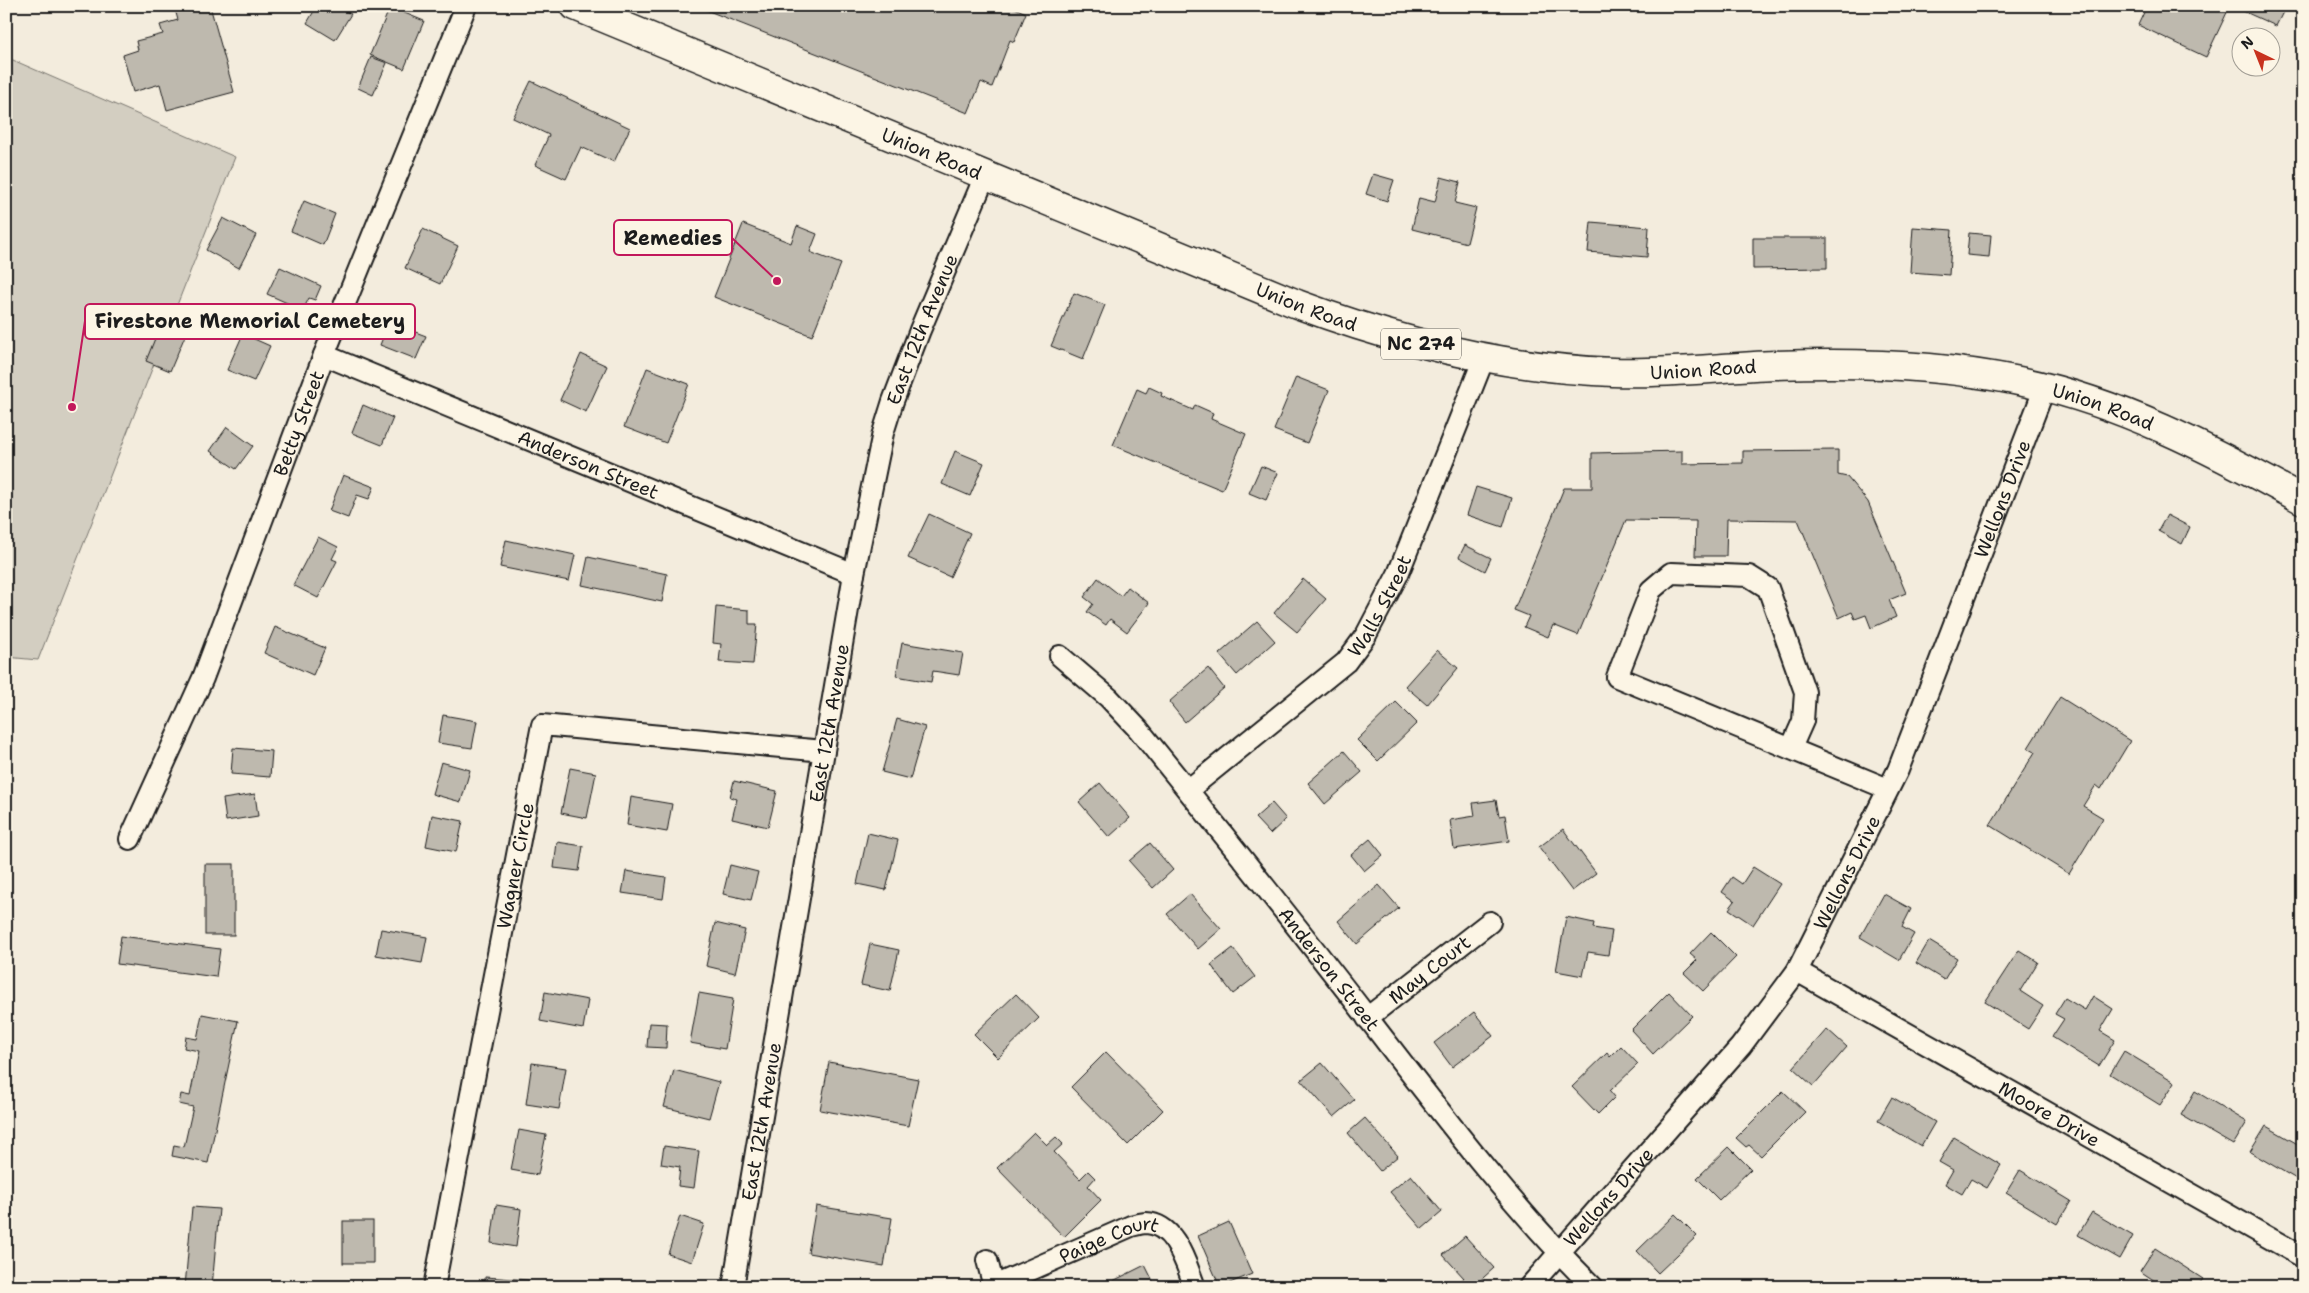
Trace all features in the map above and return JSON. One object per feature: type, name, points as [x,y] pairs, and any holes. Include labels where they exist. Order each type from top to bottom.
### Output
[{"type":"main road","name":"Union Road","points":[[574,6],[1334,318],[1405,340],[1484,358],[1612,372],[1834,364],[1927,368],[1976,373],[2045,387],[2123,412],[2262,477],[2303,500]]},
{"type":"street","name":"Betty Street","points":[[130,839],[203,678],[324,355],[466,6]]},
{"type":"street","name":"East 12th Avenue","points":[[733,1287],[854,574],[871,487],[893,401],[920,330],[985,176]]},
{"type":"street","name":"Anderson Street","points":[[324,355],[854,574]]},
{"type":"street","name":"Walls Street","points":[[1188,790],[1346,662],[1366,635],[1398,574],[1484,358]]},
{"type":"street","name":"Wellons Drive","points":[[1529,1287],[1741,1046],[1797,971],[1898,770],[2045,387]]},
{"type":"street","points":[[1792,748],[1803,721],[1805,692],[1768,588],[1749,576],[1672,573],[1651,590],[1617,677],[1888,789]]},
{"type":"street","name":"Anderson Street","points":[[1060,656],[1115,704],[1188,790],[1427,1097],[1559,1253],[1593,1287]]},
{"type":"street","name":"Wagner Circle","points":[[434,1287],[542,724],[824,751]]},
{"type":"street","name":"May Court","points":[[1367,1018],[1490,922]]},
{"type":"street","name":"Moore Drive","points":[[1797,971],[2303,1256]]},
{"type":"street","name":"Paige Court","points":[[987,1260],[994,1286],[1130,1226],[1147,1223],[1163,1229],[1176,1242],[1195,1287]]},
{"type":"shaded area","points":[[6,57],[235,157],[38,660],[6,657]]},
{"type":"building","points":[[174,6],[210,6],[234,92],[167,110],[160,84],[133,92],[123,55],[138,50],[136,41],[163,34],[160,25],[178,20]]},
{"type":"building","points":[[317,6],[338,6],[351,14],[335,40],[307,23]]},
{"type":"building","points":[[696,6],[1010,6],[1026,13],[1014,42],[1010,40],[992,87],[981,82],[968,113]]},
{"type":"building","points":[[2147,6],[2230,6],[2206,57],[2138,25]]},
{"type":"building","points":[[2232,6],[2286,6],[2276,26]]},
{"type":"building","points":[[390,7],[424,21],[404,69],[370,55]]},
{"type":"building","points":[[371,57],[387,63],[373,95],[358,88]]},
{"type":"building","points":[[531,81],[630,128],[614,162],[581,147],[566,179],[535,165],[549,135],[513,118]]},
{"type":"building","points":[[1373,174],[1394,180],[1387,201],[1366,194]]},
{"type":"building","points":[[1441,177],[1460,182],[1455,203],[1476,208],[1467,243],[1412,229],[1419,198],[1435,202]]},
{"type":"building","points":[[304,201],[335,214],[323,245],[291,231]]},
{"type":"building","points":[[223,218],[256,235],[239,268],[206,250]]},
{"type":"building","points":[[1591,222],[1649,227],[1647,257],[1588,252]]},
{"type":"building","points":[[743,224],[791,243],[797,226],[817,234],[810,252],[841,264],[812,336],[714,297]]},
{"type":"building","points":[[1913,227],[1952,230],[1949,275],[1910,272]]},
{"type":"building","points":[[423,229],[458,246],[440,284],[405,268]]},
{"type":"building","points":[[1969,233],[1991,235],[1989,257],[1967,255]]},
{"type":"building","points":[[1753,238],[1827,238],[1827,268],[1753,269]]},
{"type":"building","points":[[280,267],[321,286],[315,300],[309,298],[303,310],[267,294]]},
{"type":"building","points":[[1074,293],[1105,305],[1083,359],[1051,346]]},
{"type":"building","points":[[162,321],[187,331],[170,371],[146,361]]},
{"type":"building","points":[[389,322],[426,336],[416,359],[380,345]]},
{"type":"building","points":[[243,334],[270,346],[254,381],[227,370]]},
{"type":"building","points":[[581,354],[607,366],[586,412],[560,400]]},
{"type":"building","points":[[647,368],[689,384],[666,443],[624,427]]},
{"type":"building","points":[[1296,377],[1329,390],[1307,443],[1274,430]]},
{"type":"building","points":[[1149,387],[1162,393],[1161,396],[1193,410],[1195,405],[1213,413],[1211,419],[1246,434],[1222,490],[1113,445],[1137,389],[1146,393]]},
{"type":"building","points":[[363,405],[393,418],[382,445],[352,433]]},
{"type":"building","points":[[227,427],[253,446],[236,469],[210,451]]},
{"type":"building","points":[[1838,450],[1838,475],[1847,477],[1868,502],[1906,593],[1889,600],[1896,617],[1871,628],[1866,615],[1855,619],[1852,612],[1839,618],[1798,520],[1727,519],[1726,556],[1695,556],[1696,521],[1626,520],[1578,635],[1553,625],[1548,637],[1524,627],[1529,616],[1514,610],[1564,488],[1592,488],[1592,453],[1682,451],[1682,464],[1743,463],[1743,451]]},
{"type":"building","points":[[955,451],[984,463],[970,496],[942,484]]},
{"type":"building","points":[[1261,466],[1278,473],[1266,500],[1249,493]]},
{"type":"building","points":[[343,475],[374,487],[369,499],[357,495],[348,518],[329,511]]},
{"type":"building","points":[[1476,487],[1512,498],[1503,527],[1467,515]]},
{"type":"building","points":[[929,514],[970,533],[950,577],[908,558]]},
{"type":"building","points":[[2167,515],[2190,527],[2182,544],[2158,531]]},
{"type":"building","points":[[318,537],[338,547],[332,559],[337,561],[318,598],[293,585]]},
{"type":"building","points":[[506,540],[575,555],[569,581],[500,567]]},
{"type":"building","points":[[1465,545],[1491,558],[1485,571],[1459,557]]},
{"type":"building","points":[[588,557],[667,574],[662,602],[582,585]]},
{"type":"building","points":[[1098,578],[1121,596],[1128,587],[1149,603],[1127,632],[1110,619],[1106,625],[1087,612],[1093,604],[1084,597]]},
{"type":"building","points":[[1303,579],[1326,599],[1297,632],[1274,613]]},
{"type":"building","points":[[716,607],[749,610],[749,624],[757,624],[753,664],[719,662],[721,644],[713,643]]},
{"type":"building","points":[[1257,621],[1275,641],[1237,675],[1219,654]]},
{"type":"building","points":[[275,627],[325,648],[313,675],[264,653]]},
{"type":"building","points":[[902,643],[963,653],[959,675],[933,671],[931,682],[896,676]]},
{"type":"building","points":[[1437,650],[1458,668],[1427,705],[1405,686]]},
{"type":"building","points":[[1208,668],[1224,688],[1185,722],[1169,702]]},
{"type":"building","points":[[2060,697],[2130,741],[2101,789],[2096,785],[2083,806],[2103,818],[2069,874],[1990,825],[2035,752],[2028,748]]},
{"type":"building","points":[[1396,702],[1417,723],[1378,761],[1357,740]]},
{"type":"building","points":[[443,715],[477,721],[472,748],[438,743]]},
{"type":"building","points":[[897,719],[925,727],[910,779],[882,772]]},
{"type":"building","points":[[233,748],[272,751],[270,777],[231,774]]},
{"type":"building","points":[[1344,751],[1362,772],[1325,804],[1308,783]]},
{"type":"building","points":[[441,762],[470,770],[461,802],[432,794]]},
{"type":"building","points":[[570,768],[596,773],[587,818],[561,813]]},
{"type":"building","points":[[734,781],[777,791],[768,827],[732,819],[737,799],[730,797]]},
{"type":"building","points":[[1100,783],[1130,818],[1109,837],[1079,802]]},
{"type":"building","points":[[255,794],[258,816],[226,821],[223,799]]},
{"type":"building","points":[[631,797],[672,804],[667,832],[627,825]]},
{"type":"building","points":[[1496,800],[1499,816],[1505,815],[1509,841],[1454,849],[1450,820],[1475,816],[1473,803]]},
{"type":"building","points":[[1272,803],[1286,819],[1270,834],[1255,818]]},
{"type":"building","points":[[432,815],[463,821],[456,852],[426,846]]},
{"type":"building","points":[[1563,829],[1596,873],[1572,891],[1539,847]]},
{"type":"building","points":[[868,833],[898,840],[886,890],[857,884]]},
{"type":"building","points":[[1370,839],[1383,855],[1364,871],[1351,855]]},
{"type":"building","points":[[557,842],[583,846],[579,871],[554,868]]},
{"type":"building","points":[[1150,843],[1173,870],[1153,888],[1129,861]]},
{"type":"building","points":[[205,864],[234,864],[234,935],[205,935]]},
{"type":"building","points":[[730,865],[758,872],[751,900],[723,894]]},
{"type":"building","points":[[1753,867],[1780,884],[1753,925],[1729,909],[1735,901],[1722,892],[1732,877],[1742,884]]},
{"type":"building","points":[[626,871],[666,877],[663,899],[622,893]]},
{"type":"building","points":[[1379,885],[1399,908],[1357,944],[1338,921]]},
{"type":"building","points":[[1190,894],[1221,929],[1198,949],[1167,914]]},
{"type":"building","points":[[1884,894],[1911,909],[1902,927],[1914,934],[1899,960],[1860,937]]},
{"type":"building","points":[[1566,917],[1594,923],[1593,928],[1612,931],[1608,955],[1588,952],[1583,976],[1556,971]]},
{"type":"building","points":[[715,923],[745,930],[735,973],[706,966]]},
{"type":"building","points":[[381,929],[427,937],[422,963],[376,955]]},
{"type":"building","points":[[1711,932],[1736,957],[1703,991],[1684,973],[1697,960],[1690,954]]},
{"type":"building","points":[[121,936],[220,949],[216,977],[117,964]]},
{"type":"building","points":[[1929,941],[1957,958],[1944,980],[1916,963]]},
{"type":"building","points":[[870,944],[899,950],[890,991],[861,985]]},
{"type":"building","points":[[1233,948],[1255,977],[1233,994],[1211,965]]},
{"type":"building","points":[[2019,950],[2038,962],[2020,991],[2043,1006],[2028,1029],[1985,1002]]},
{"type":"building","points":[[545,992],[588,1000],[583,1029],[540,1021]]},
{"type":"building","points":[[1669,992],[1692,1016],[1653,1054],[1631,1030]]},
{"type":"building","points":[[699,993],[733,999],[725,1049],[690,1043]]},
{"type":"building","points":[[1016,994],[1039,1018],[998,1058],[974,1034]]},
{"type":"building","points":[[2093,996],[2113,1009],[2100,1031],[2115,1040],[2099,1066],[2052,1037],[2064,1019],[2055,1014],[2065,998],[2085,1010]]},
{"type":"building","points":[[1474,1012],[1493,1036],[1452,1067],[1434,1043]]},
{"type":"building","points":[[202,1014],[238,1021],[208,1163],[172,1156],[174,1145],[184,1147],[193,1107],[179,1104],[181,1094],[190,1096],[199,1051],[184,1048],[186,1037],[197,1039]]},
{"type":"building","points":[[649,1023],[667,1024],[666,1048],[647,1047]]},
{"type":"building","points":[[1827,1029],[1847,1047],[1813,1086],[1793,1068]]},
{"type":"building","points":[[1621,1046],[1638,1064],[1610,1091],[1615,1097],[1598,1114],[1572,1087],[1607,1053],[1610,1057]]},
{"type":"building","points":[[2124,1051],[2175,1082],[2160,1105],[2110,1074]]},
{"type":"building","points":[[1106,1052],[1163,1110],[1128,1145],[1071,1087]]},
{"type":"building","points":[[829,1062],[918,1079],[908,1126],[820,1110]]},
{"type":"building","points":[[532,1063],[566,1068],[559,1109],[526,1104]]},
{"type":"building","points":[[1322,1063],[1354,1100],[1334,1117],[1301,1080]]},
{"type":"building","points":[[674,1070],[719,1082],[709,1118],[664,1107]]},
{"type":"building","points":[[1783,1091],[1805,1112],[1761,1156],[1749,1145],[1746,1147],[1736,1138]]},
{"type":"building","points":[[2195,1091],[2247,1122],[2233,1145],[2181,1115]]},
{"type":"building","points":[[1892,1097],[1935,1122],[1921,1146],[1878,1121]]},
{"type":"building","points":[[1365,1118],[1398,1156],[1380,1171],[1348,1133]]},
{"type":"building","points":[[2266,1126],[2303,1147],[2303,1172],[2298,1180],[2250,1152]]},
{"type":"building","points":[[519,1130],[546,1135],[538,1175],[511,1170]]},
{"type":"building","points":[[1034,1132],[1047,1145],[1056,1137],[1063,1144],[1054,1152],[1080,1179],[1088,1171],[1095,1178],[1088,1186],[1101,1200],[1064,1237],[997,1168]]},
{"type":"building","points":[[1954,1137],[2001,1165],[1987,1188],[1971,1179],[1962,1194],[1945,1184],[1953,1170],[1939,1162]]},
{"type":"building","points":[[664,1146],[699,1151],[694,1188],[678,1186],[680,1167],[661,1164]]},
{"type":"building","points":[[1729,1147],[1751,1169],[1719,1200],[1697,1178]]},
{"type":"building","points":[[2020,1170],[2071,1201],[2057,1224],[2006,1193]]},
{"type":"building","points":[[1411,1175],[1442,1212],[1422,1229],[1390,1192]]},
{"type":"building","points":[[496,1205],[521,1209],[516,1247],[491,1243]]},
{"type":"building","points":[[816,1206],[892,1218],[884,1266],[808,1253]]},
{"type":"building","points":[[192,1207],[219,1209],[212,1287],[185,1287]]},
{"type":"building","points":[[2092,1212],[2133,1236],[2120,1259],[2078,1235]]},
{"type":"building","points":[[1675,1214],[1697,1236],[1658,1273],[1637,1251]]},
{"type":"building","points":[[680,1216],[704,1224],[692,1262],[668,1254]]},
{"type":"building","points":[[343,1221],[373,1221],[373,1263],[343,1263]]},
{"type":"building","points":[[1229,1222],[1252,1274],[1220,1287],[1198,1236]]},
{"type":"building","points":[[1465,1236],[1494,1268],[1473,1287],[1461,1287],[1458,1283],[1464,1278],[1443,1255]]},
{"type":"building","points":[[2155,1248],[2203,1279],[2197,1287],[2164,1287],[2140,1271]]},
{"type":"building","points":[[1145,1265],[1156,1287],[1101,1287]]},
{"type":"building","points":[[485,1277],[529,1280],[528,1287],[485,1287]]},
{"type":"building","points":[[570,1281],[610,1286],[569,1287]]},
{"type":"place","name":"Remedies","points":[[777,281]]},
{"type":"place","name":"Firestone Memorial Cemetery","points":[[72,407]]}]
